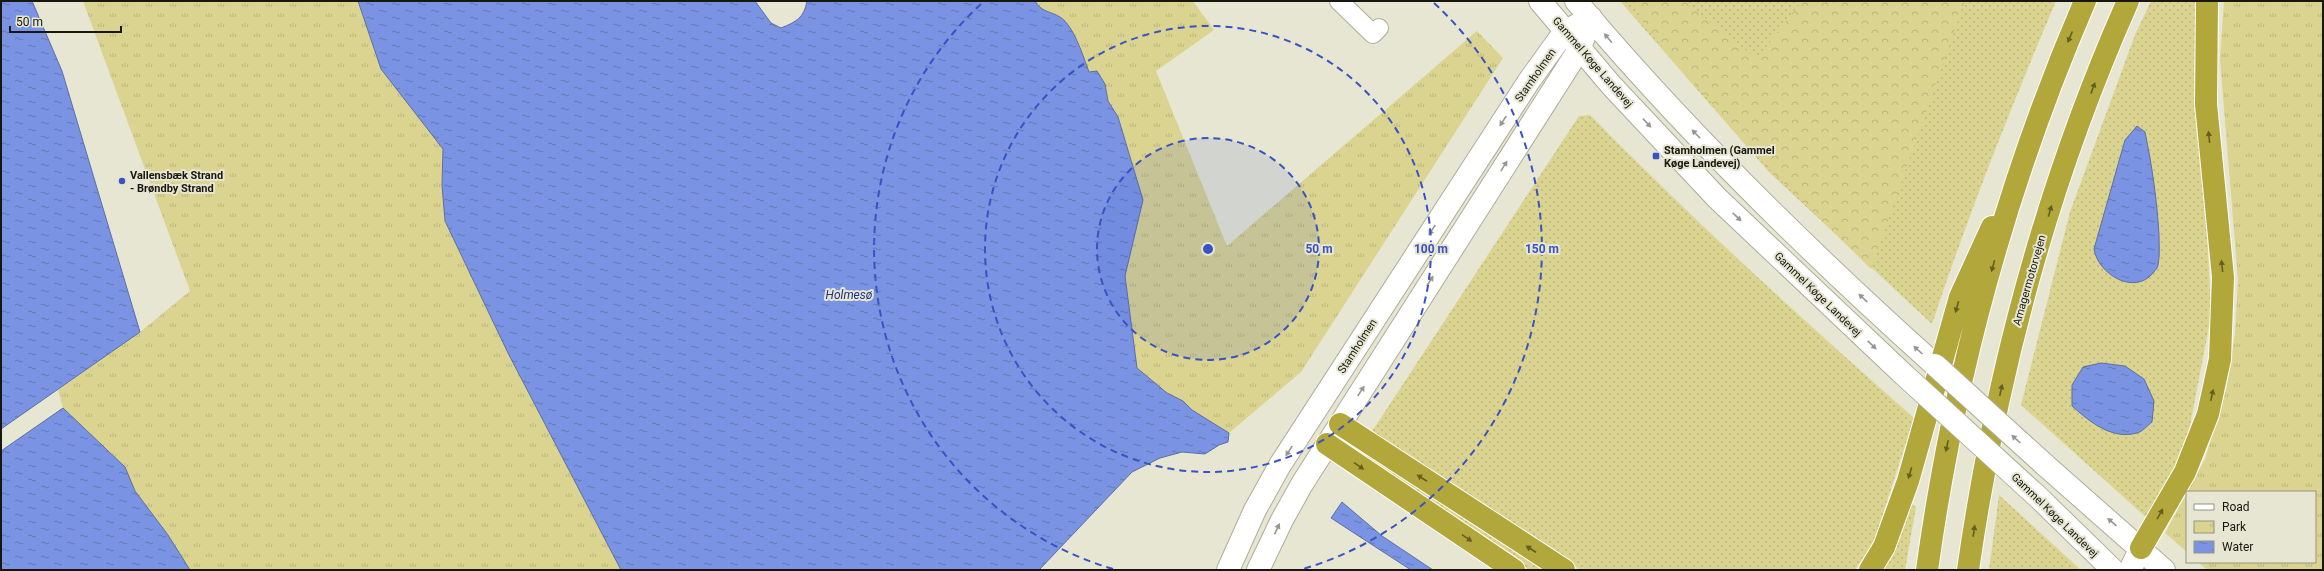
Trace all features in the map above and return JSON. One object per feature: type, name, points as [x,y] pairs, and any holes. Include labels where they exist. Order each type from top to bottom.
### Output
[{"type":"highway","points":[[1870,570],[1884,546],[1908,482],[1960,297],[2024,157],[2065,48],[2085,1]]},
{"type":"highway","name":"Amagermotorvejen","points":[[1968,570],[1980,492],[2012,340],[2054,194],[2110,40],[2128,1]]},
{"type":"highway","points":[[2141,548],[2185,472],[2208,414],[2220,359],[2223,277],[2206,104],[2206,1]]},
{"type":"highway","points":[[1927,570],[1938,494],[1967,354],[2024,157]]},
{"type":"highway","points":[[1340,424],[1564,570]]},
{"type":"highway","points":[[1327,444],[1514,570]]},
{"type":"main road","name":"Gammel Køge Landevej","points":[[1540,1],[1580,48],[1717,198],[1893,366],[2038,497],[2113,570]]},
{"type":"main road","points":[[1576,1],[1634,68],[1742,182],[1901,335],[2164,570]]},
{"type":"main road","name":"Stamholmen","points":[[1228,570],[1255,510],[1280,465],[1525,88],[1565,31],[1591,18]]},
{"type":"main road","name":"Stamholmen","points":[[1258,570],[1282,520],[1327,444],[1580,48],[1591,18]]},
{"type":"main road","points":[[1310,418],[1340,424]]},
{"type":"main road","points":[[1310,418],[1327,444]]},
{"type":"main road","points":[[2130,570],[2141,548]]},
{"type":"street","points":[[1339,1],[1373,34],[1379,28]]},
{"type":"green space","points":[[83,1],[358,1],[381,69],[443,149],[442,185],[445,221],[508,353],[621,570],[190,570],[168,535],[135,491],[125,467],[63,408],[58,390],[140,332],[190,291]]},
{"type":"green space","points":[[1035,1],[1193,1],[1214,30],[1156,71],[1227,246],[1477,31],[1503,58],[1301,372],[1229,433],[1192,410],[1183,401],[1167,393],[1137,368],[1125,276],[1143,200],[1118,117],[1108,101],[1105,84],[1089,72],[1076,39],[1061,18],[1039,9]]},
{"type":"green space","points":[[1620,1],[2056,1],[1991,161],[1960,242],[1932,324],[1769,172]]},
{"type":"green space","points":[[1634,1],[1684,1],[1757,59],[1802,1],[1827,3],[1842,1],[1965,1],[1871,269],[1767,167],[1645,27]]},
{"type":"green space","points":[[2151,1],[2199,1],[2194,71],[2205,186],[2211,316],[2187,441],[2161,499],[2147,518],[2021,405],[2070,212],[2135,35]]},
{"type":"green space","points":[[2224,1],[2323,1],[2323,570],[2207,570],[2199,563],[2316,563],[2316,491],[2188,491],[2205,459],[2226,390],[2235,334],[2238,280],[2220,59]]},
{"type":"green space","points":[[1590,115],[1749,270],[1914,418],[1874,541],[1855,570],[1581,570],[1371,433],[1579,116]]},
{"type":"green space","points":[[1358,450],[1545,570],[1529,570],[1355,454]]},
{"type":"green space","points":[[1999,495],[2081,570],[1989,570]]},
{"type":"green space","points":[[2186,495],[2186,551],[2165,533]]},
{"type":"green space","points":[[1910,503],[1916,507],[1905,570],[1878,570]]},
{"type":"water","points":[[1,1],[32,1],[62,71],[140,332],[1,429]]},
{"type":"water","name":"Holmesø","points":[[358,1],[755,1],[771,23],[781,28],[798,19],[804,12],[807,1],[1035,1],[1037,5],[1043,9],[1065,21],[1078,42],[1089,72],[1097,71],[1105,84],[1108,101],[1118,117],[1143,200],[1125,276],[1137,368],[1167,393],[1183,401],[1192,410],[1229,433],[1228,442],[1219,445],[1205,454],[1182,452],[1160,458],[1132,472],[1039,570],[621,570],[508,353],[445,221],[442,185],[443,149],[381,69]]},
{"type":"water","points":[[2137,126],[2145,132],[2150,158],[2157,209],[2159,261],[2157,268],[2145,280],[2127,282],[2109,274],[2102,267],[2094,249],[2125,140]]},
{"type":"water","points":[[2101,363],[2125,366],[2144,379],[2154,401],[2152,422],[2141,431],[2128,435],[2110,432],[2086,418],[2072,406],[2072,385],[2083,367]]},
{"type":"water","points":[[63,408],[125,467],[135,491],[168,535],[190,570],[1,570],[1,451]]},
{"type":"water","points":[[1342,502],[1382,536],[1433,570],[1411,570],[1331,518]]},
{"type":"place","name":"Stamholmen (Gammel Køge Landevej)","points":[[1656,156]]},
{"type":"place","name":"Vallensbæk Strand - Brøndby Strand","points":[[122,181]]}]
